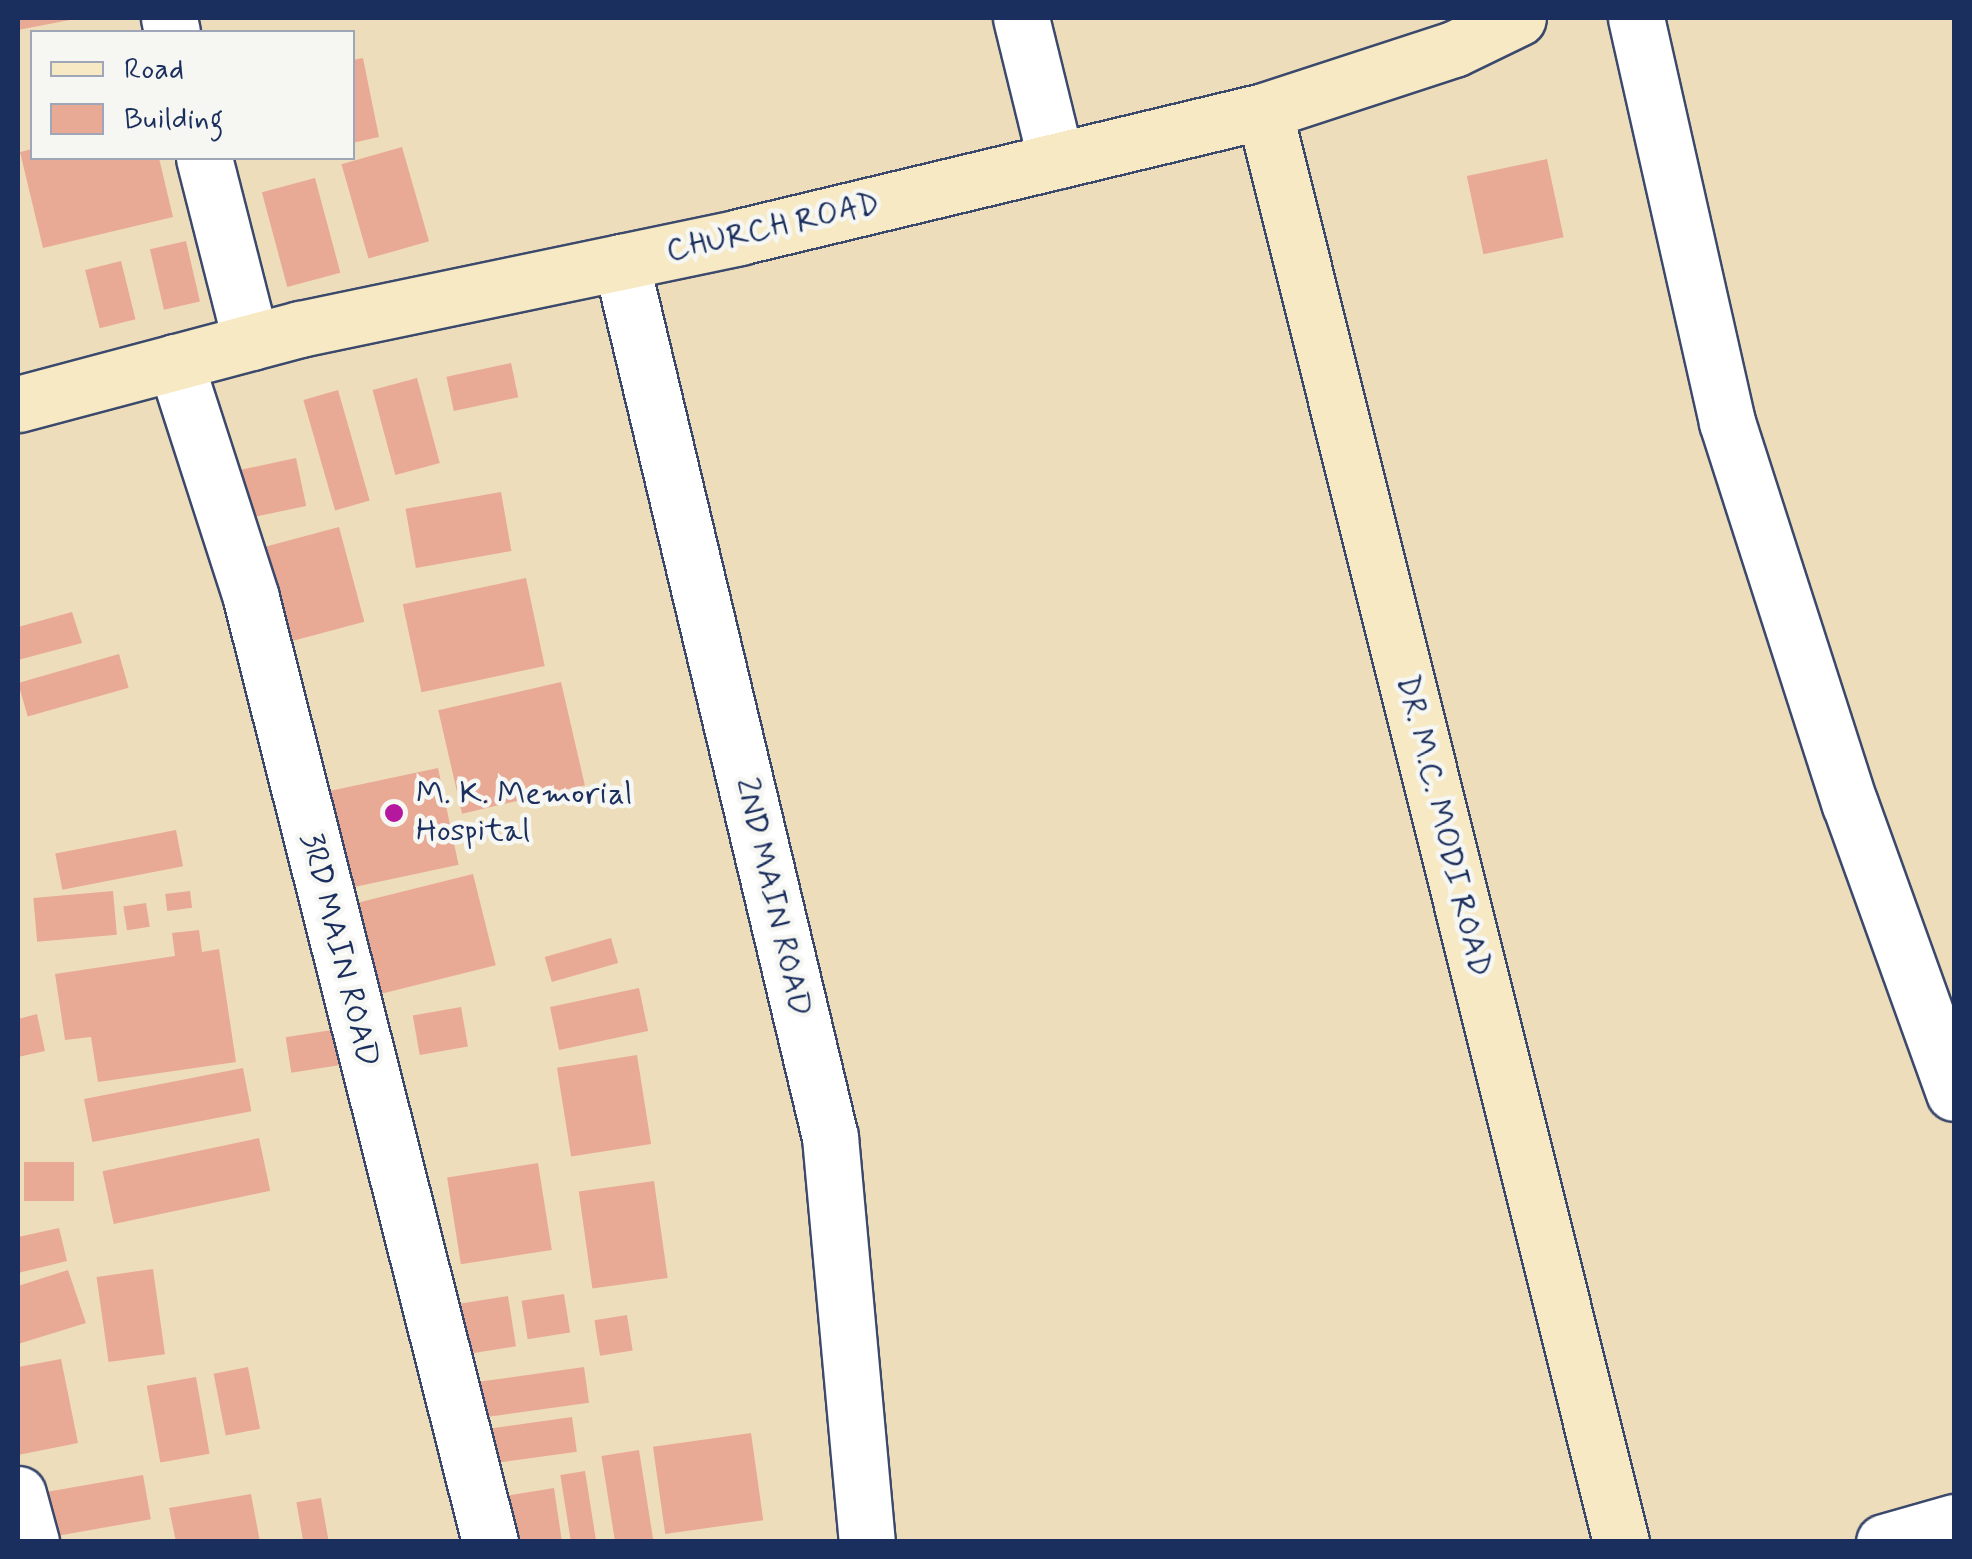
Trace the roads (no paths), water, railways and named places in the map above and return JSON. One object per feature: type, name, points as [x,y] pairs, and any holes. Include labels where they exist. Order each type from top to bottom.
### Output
[{"type":"street","points":[[1021,18],[1056,162]]},
{"type":"street","name":"CHURCH ROAD","points":[[18,404],[251,342],[621,262],[1264,111],[1454,50],[1518,18]]},
{"type":"street","points":[[1636,18],[1728,422],[1850,804],[1954,1092]]},
{"type":"street","name":"DR. M.C. MODI ROAD","points":[[1264,111],[1621,1542]]},
{"type":"street","points":[[205,160],[251,342]]},
{"type":"street","name":"2ND MAIN ROAD","points":[[621,262],[830,1137],[867,1542]]},
{"type":"street","name":"3RD MAIN ROAD","points":[[176,362],[251,598],[490,1542]]},
{"type":"street","points":[[18,1494],[30,1542]]},
{"type":"street","points":[[1884,1542],[1954,1522]]},
{"type":"place","name":"M. K. Memorial Hospital","points":[[394,813]]}]
